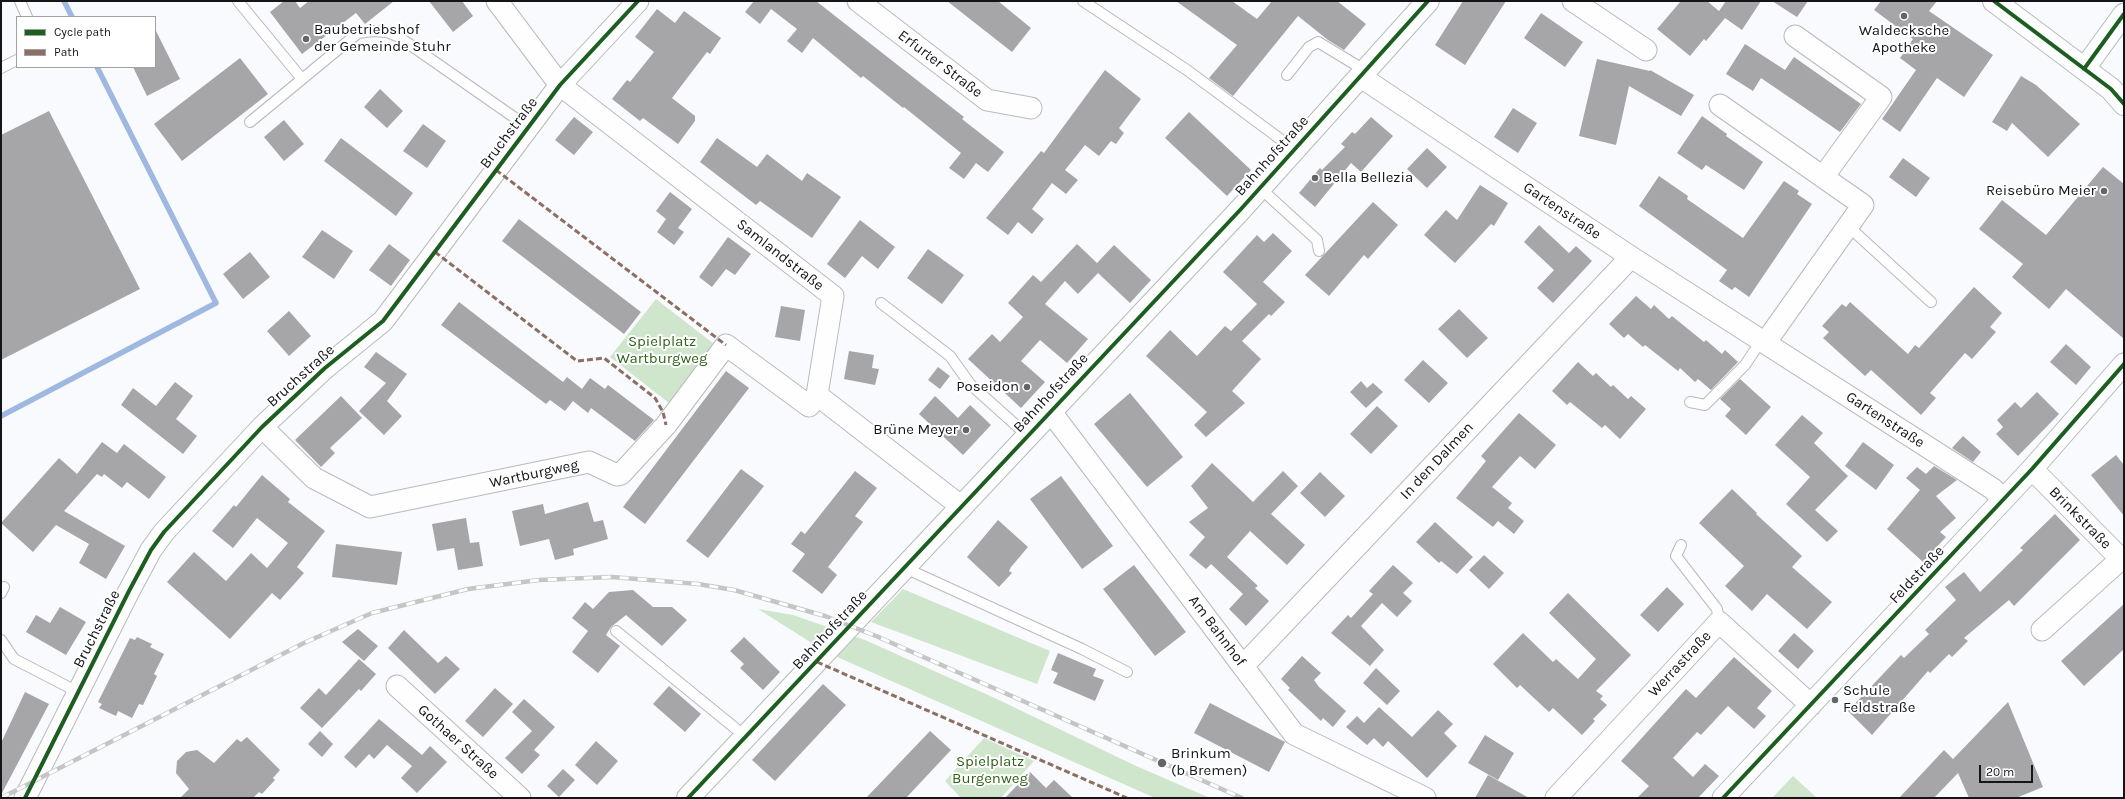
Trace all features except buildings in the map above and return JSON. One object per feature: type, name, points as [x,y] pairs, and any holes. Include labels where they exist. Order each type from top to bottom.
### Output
[{"type":"street","points":[[497,1],[560,85]]},
{"type":"street","name":"Bruchstraße","points":[[25,798],[133,584],[160,538],[262,427],[325,368],[383,321],[560,85],[638,1]]},
{"type":"street","name":"Erfurter Straße","points":[[858,1],[987,100],[1031,108]]},
{"type":"street","name":"Bahnhofstraße","points":[[688,798],[1260,188],[1428,1]]},
{"type":"street","points":[[1574,1],[1646,50]]},
{"type":"street","points":[[1994,1],[2120,95]]},
{"type":"street","points":[[2084,69],[2124,14]]},
{"type":"street","points":[[1795,36],[1881,97],[1823,177]]},
{"type":"street","name":"Gartenstraße","points":[[1363,74],[1631,257],[1993,489],[2003,500]]},
{"type":"street","name":"Samlandstraße","points":[[560,85],[833,296],[817,395]]},
{"type":"street","points":[[1720,105],[1863,205],[1849,227],[1763,342]]},
{"type":"street","name":"In den Dalmen","points":[[1244,665],[1631,257]]},
{"type":"street","name":"Wartburgweg","points":[[262,427],[314,478],[370,507],[589,462],[617,475],[621,474],[666,425],[726,344],[810,406],[817,395]]},
{"type":"street","name":"Feldstraße","points":[[1723,798],[2032,469],[2124,364]]},
{"type":"street","points":[[817,395],[962,507]]},
{"type":"street","name":"Am Bahnhof","points":[[1051,412],[1244,665],[1294,734],[1425,798]]},
{"type":"street","name":"Brinkstraße","points":[[2032,469],[2121,558],[2042,630]]},
{"type":"street","name":"Werrastraße","points":[[1556,798],[1719,622],[1811,705]]},
{"type":"street","name":"Gothaer Straße","points":[[397,686],[520,798]]},
{"type":"lane","points":[[20,1],[27,16]]},
{"type":"lane","points":[[238,1],[302,79]]},
{"type":"lane","points":[[1083,1],[1187,70],[1294,150]]},
{"type":"lane","points":[[250,122],[358,33],[373,31],[388,32],[399,37],[528,127]]},
{"type":"lane","points":[[1287,75],[1309,47],[1318,42],[1363,74]]},
{"type":"lane","points":[[1,68],[16,60]]},
{"type":"lane","points":[[1260,188],[1317,240],[1319,251]]},
{"type":"lane","points":[[1849,227],[1931,302]]},
{"type":"lane","points":[[881,303],[950,356],[970,384],[1028,436]]},
{"type":"lane","points":[[1690,402],[1706,405],[1745,365],[1763,342]]},
{"type":"lane","points":[[1681,545],[1676,556],[1716,609],[1719,622]]},
{"type":"lane","points":[[905,568],[1082,649],[1127,672]]},
{"type":"lane","points":[[616,631],[746,737]]},
{"type":"lane","points":[[1,640],[14,659],[78,692]]},
{"type":"green space","name":"Spielplatz Wartburgweg","points":[[656,299],[714,344],[669,403],[610,357]]},
{"type":"green space","points":[[903,589],[1050,651],[1037,684],[871,622]]},
{"type":"green space","points":[[758,609],[793,615],[865,640],[999,700],[1134,765],[1210,798],[1155,798],[826,652]]},
{"type":"green space","name":"Spielplatz Burgenweg","points":[[984,738],[1034,761],[1001,798],[961,798],[945,781]]},
{"type":"green space","points":[[1793,776],[1817,798],[1772,798]]},
{"type":"waterway","points":[[64,1],[72,16]]},
{"type":"waterway","points":[[1,416],[216,303],[98,68]]},
{"type":"railway","points":[[1,798],[304,643],[372,613],[468,589],[539,580],[612,577],[698,584],[734,590],[825,616],[876,636],[1242,798]]},
{"type":"marked path","points":[[496,170],[726,345]]},
{"type":"marked path","points":[[435,252],[577,361],[604,358],[655,398],[663,412],[666,425]]},
{"type":"marked path","points":[[817,662],[1127,798]]},
{"type":"cycle path","points":[[25,798],[129,591],[151,550],[164,532],[262,427],[325,368],[383,321],[560,85],[638,1]]},
{"type":"cycle path","points":[[688,798],[1241,209],[1428,1]]},
{"type":"cycle path","points":[[1994,1],[2111,89],[2124,104]]},
{"type":"cycle path","points":[[2084,69],[2124,14]]},
{"type":"cycle path","points":[[1723,798],[2032,469],[2124,364]]},
{"type":"place","name":"Waldecksche Apotheke","points":[[1904,16]]},
{"type":"place","name":"Baubetriebshof der Gemeinde Stuhr","points":[[306,39]]},
{"type":"place","name":"Bella Bellezia","points":[[1315,178]]},
{"type":"place","name":"Reisebüro Meier","points":[[2104,191]]},
{"type":"place","name":"Poseidon","points":[[1027,387]]},
{"type":"place","name":"Brüne Meyer","points":[[966,430]]},
{"type":"place","name":"Schule Feldstraße","points":[[1835,700]]},
{"type":"place","name":"Brinkum (b Bremen)","points":[[1162,763]]}]
